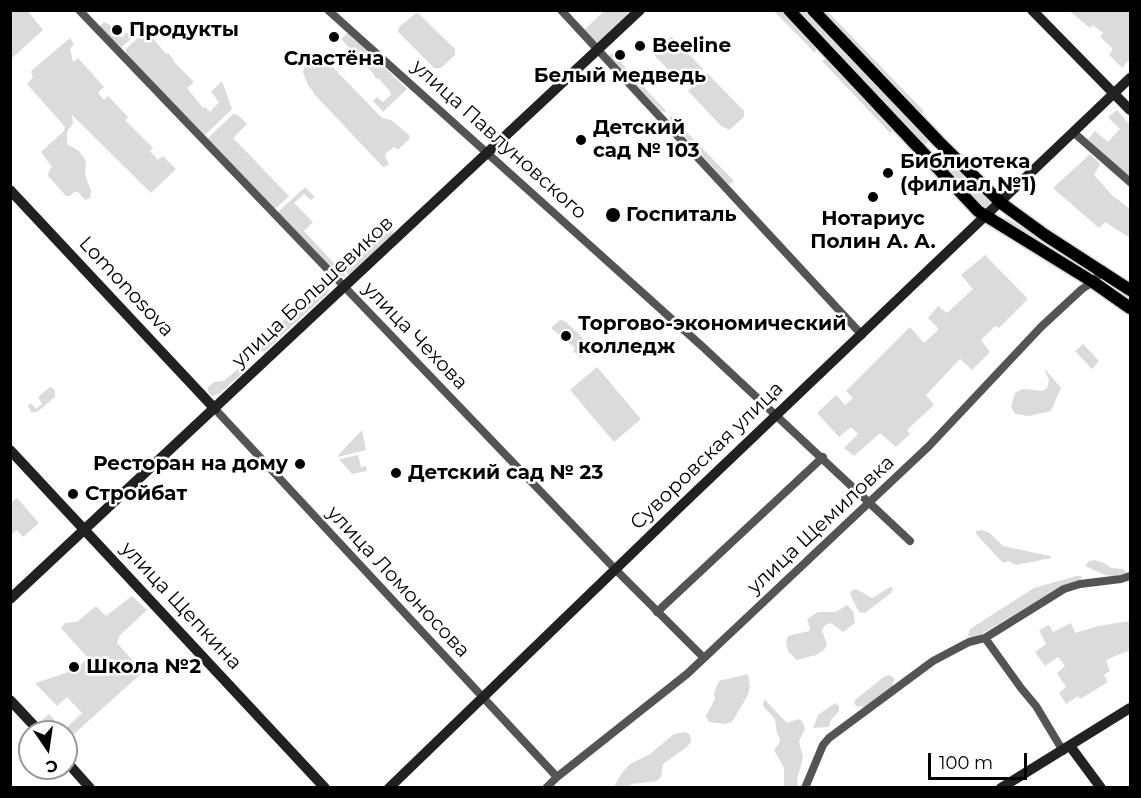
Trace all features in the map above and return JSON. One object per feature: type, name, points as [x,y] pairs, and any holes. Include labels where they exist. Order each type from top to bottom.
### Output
[{"type":"main road","points":[[789,10],[978,211],[1131,308]]},
{"type":"main road","points":[[813,10],[939,142],[1001,202],[1037,230],[1131,290]]},
{"type":"main road","points":[[926,154],[937,152],[939,142]]},
{"type":"main road","points":[[938,167],[937,162],[940,156],[952,155]]},
{"type":"street","name":"улица Чехова","points":[[79,10],[615,569],[704,658]]},
{"type":"street","name":"улица Павлуновского","points":[[328,10],[704,348],[823,457],[910,541]]},
{"type":"street","points":[[561,10],[862,334]]},
{"type":"street","name":"улица Большевиков","points":[[10,599],[640,10]]},
{"type":"street","points":[[1032,10],[1131,110]]},
{"type":"street","name":"Суворовская улица","points":[[389,788],[615,569],[1131,78]]},
{"type":"street","points":[[1073,132],[1131,182]]},
{"type":"street","name":"Lomonosova","points":[[10,190],[215,409]]},
{"type":"street","name":"улица Щемиловка","points":[[546,788],[687,674],[929,446],[1041,327],[1082,289],[1093,282],[1102,270]]},
{"type":"street","name":"улица Ломоносова","points":[[215,409],[557,777]]},
{"type":"street","name":"улица Щепкина","points":[[10,450],[325,788]]},
{"type":"street","points":[[657,612],[823,457]]},
{"type":"street","points":[[805,788],[823,745],[829,738],[933,661],[969,642],[985,638],[1064,589],[1080,584],[1131,576]]},
{"type":"street","points":[[985,638],[1067,749],[1101,788]]},
{"type":"street","points":[[10,700],[29,720]]},
{"type":"street","points":[[1001,788],[1131,708]]},
{"type":"street","points":[[78,774],[90,788]]},
{"type":"shaded area","points":[[11,10],[28,11],[43,30],[11,59]]},
{"type":"shaded area","points":[[604,11],[634,11],[598,43],[584,30]]},
{"type":"shaded area","points":[[774,11],[782,11],[816,48],[815,53]]},
{"type":"shaded area","points":[[795,11],[804,11],[928,139],[926,144],[922,142]]},
{"type":"shaded area","points":[[818,11],[827,11],[924,111],[921,114]]},
{"type":"shaded area","points":[[1069,11],[1130,11],[1130,59],[1122,68],[1109,55],[1113,49],[1100,37],[1103,33],[1093,25],[1090,28]]},
{"type":"shaded area","points":[[416,13],[455,49],[455,55],[441,68],[434,68],[398,32],[399,27]]},
{"type":"shaded area","points":[[104,22],[110,25],[120,37],[126,32],[130,40],[120,48],[99,27]]},
{"type":"shaded area","points":[[146,30],[194,82],[187,88],[203,108],[205,107],[210,112],[219,102],[211,92],[222,81],[232,109],[205,135],[202,135],[126,55],[126,49]]},
{"type":"shaded area","points":[[348,33],[407,89],[383,112],[373,101],[377,97],[383,102],[391,95],[390,91],[378,78],[376,79],[341,39]]},
{"type":"shaded area","points":[[670,37],[673,37],[703,69],[694,79],[690,75],[686,79],[682,75],[678,79],[654,55]]},
{"type":"shaded area","points":[[70,38],[74,44],[70,49],[73,62],[78,58],[104,87],[98,93],[104,100],[108,96],[128,117],[125,120],[153,148],[150,151],[158,160],[163,156],[176,169],[151,193],[72,115],[73,123],[67,132],[67,144],[79,151],[86,161],[85,175],[91,191],[90,198],[85,200],[78,192],[66,196],[48,176],[52,167],[41,152],[64,131],[65,127],[27,84],[33,77],[31,71]]},
{"type":"shaded area","points":[[315,51],[382,118],[391,120],[409,135],[410,138],[398,150],[394,147],[386,153],[389,165],[383,167],[308,85],[303,73],[305,61]]},
{"type":"shaded area","points":[[612,53],[665,112],[661,111],[609,56]]},
{"type":"shaded area","points":[[827,59],[894,130],[890,133],[822,61]]},
{"type":"shaded area","points":[[706,74],[744,111],[744,117],[729,130],[721,126],[688,91]]},
{"type":"shaded area","points":[[1117,110],[1130,125],[1130,179],[1088,139],[1095,131],[1108,142],[1120,129],[1108,117]]},
{"type":"shaded area","points":[[233,114],[238,115],[247,124],[233,138],[289,196],[276,208],[208,141],[208,138]]},
{"type":"shaded area","points":[[670,115],[734,181],[729,185],[670,120]]},
{"type":"shaded area","points":[[1090,154],[1100,164],[1094,175],[1113,196],[1130,209],[1130,238],[1105,222],[1099,228],[1053,188]]},
{"type":"shaded area","points":[[945,162],[962,173],[990,201],[987,208],[982,207],[942,165]]},
{"type":"shaded area","points":[[304,188],[315,197],[311,200],[304,194],[294,203],[313,222],[304,231],[346,276],[339,276],[279,214],[279,211]]},
{"type":"shaded area","points":[[1005,217],[1094,272],[1094,274],[1005,221]]},
{"type":"shaded area","points":[[384,221],[393,234],[349,275],[339,264]]},
{"type":"shaded area","points":[[985,255],[1028,299],[999,328],[995,326],[981,340],[990,352],[972,370],[960,359],[926,395],[934,405],[907,430],[910,434],[896,447],[880,433],[854,456],[844,448],[858,434],[851,427],[839,437],[817,413],[836,395],[845,405],[853,398],[846,391],[910,327],[924,343],[937,331],[938,328],[928,318],[938,306],[947,313],[973,289],[961,275]]},
{"type":"shaded area","points":[[326,287],[330,291],[265,351],[261,352],[257,348],[258,344],[296,309],[301,310]]},
{"type":"shaded area","points":[[560,320],[565,321],[588,343],[588,350],[581,358],[573,351],[575,348],[551,328]]},
{"type":"shaded area","points":[[1083,344],[1099,361],[1092,369],[1075,351]]},
{"type":"shaded area","points":[[245,360],[249,367],[219,394],[212,396],[208,392],[208,387],[214,382],[224,381]]},
{"type":"shaded area","points":[[597,367],[641,419],[614,442],[570,390]]},
{"type":"shaded area","points":[[1044,368],[1061,388],[1051,411],[1029,416],[1015,414],[1011,406],[1015,393],[1022,389],[1043,391],[1047,388],[1049,380]]},
{"type":"shaded area","points":[[50,387],[55,390],[55,397],[37,412],[31,412],[28,406],[31,403],[36,409],[42,404],[38,397]]},
{"type":"shaded area","points":[[362,430],[366,450],[338,457],[339,454]]},
{"type":"shaded area","points":[[358,455],[361,467],[366,466],[367,471],[352,474],[339,459]]},
{"type":"shaded area","points":[[17,498],[39,523],[23,537],[17,530],[11,535],[11,503]]},
{"type":"shaded area","points":[[982,530],[990,533],[1003,546],[1052,558],[1016,565],[1008,561],[1003,563],[976,534],[976,531]]},
{"type":"shaded area","points":[[1095,560],[1111,568],[1123,569],[1127,573],[1115,576],[1105,575],[1085,566],[1089,561]]},
{"type":"shaded area","points":[[1081,576],[1082,579],[1053,591],[982,634],[972,637],[968,635],[970,629],[1034,588]]},
{"type":"shaded area","points":[[890,587],[893,588],[891,593],[865,613],[859,612],[850,594],[856,589],[872,598]]},
{"type":"shaded area","name":"Школа №2","points":[[132,596],[147,610],[120,635],[117,643],[143,672],[78,730],[78,720],[75,720],[82,713],[67,697],[57,706],[35,683],[75,670],[88,658],[61,628],[65,623],[77,622],[96,606],[106,616]]},
{"type":"shaded area","points":[[847,605],[853,611],[855,623],[843,632],[831,623],[825,625],[822,630],[827,645],[824,650],[816,655],[797,660],[788,651],[786,642],[788,636],[809,631],[807,619],[818,612],[836,612]]},
{"type":"shaded area","points":[[1130,621],[1130,650],[1106,660],[1110,671],[1104,675],[1108,682],[1080,699],[1078,696],[1066,704],[1059,693],[1066,687],[1057,673],[1065,666],[1058,657],[1045,666],[1035,652],[1046,644],[1039,630],[1049,625],[1053,632],[1071,623],[1075,633],[1098,626]]},
{"type":"shaded area","points":[[748,674],[750,686],[748,695],[732,722],[724,724],[709,722],[706,716],[715,699],[714,693],[719,681]]},
{"type":"shaded area","points":[[890,675],[895,679],[892,687],[867,707],[856,706],[855,700],[885,676]]},
{"type":"shaded area","points":[[764,699],[787,723],[799,719],[803,722],[805,729],[799,741],[803,757],[797,780],[798,787],[784,787],[784,768],[774,750],[780,739],[775,719],[763,706]]},
{"type":"shaded area","points":[[835,703],[839,706],[839,711],[831,720],[829,727],[813,728],[818,715]]},
{"type":"shaded area","name":"Школа №2","points":[[49,714],[55,720],[42,720]]},
{"type":"shaded area","points":[[685,732],[690,735],[691,741],[687,747],[663,764],[661,777],[657,781],[614,787],[629,765],[650,754],[674,734]]},
{"type":"place","name":"Продукты","points":[[117,30]]},
{"type":"place","name":"Сластёна","points":[[334,37]]},
{"type":"place","name":"Beeline","points":[[640,46]]},
{"type":"place","name":"Белый медведь","points":[[620,55]]},
{"type":"place","name":"Детский сад № 103","points":[[581,140]]},
{"type":"place","name":"Библиотека (филиал №1)","points":[[888,173]]},
{"type":"place","name":"Нотариус Полин А. А.","points":[[873,197]]},
{"type":"place","name":"Госпиталь","points":[[613,215]]},
{"type":"place","name":"Торгово-экономический колледж","points":[[566,336]]},
{"type":"place","name":"Ресторан на дому","points":[[300,464]]},
{"type":"place","name":"Детский сад № 23","points":[[396,473]]},
{"type":"place","name":"Стройбат","points":[[73,494]]},
{"type":"place","name":"Школа №2","points":[[74,667]]}]
